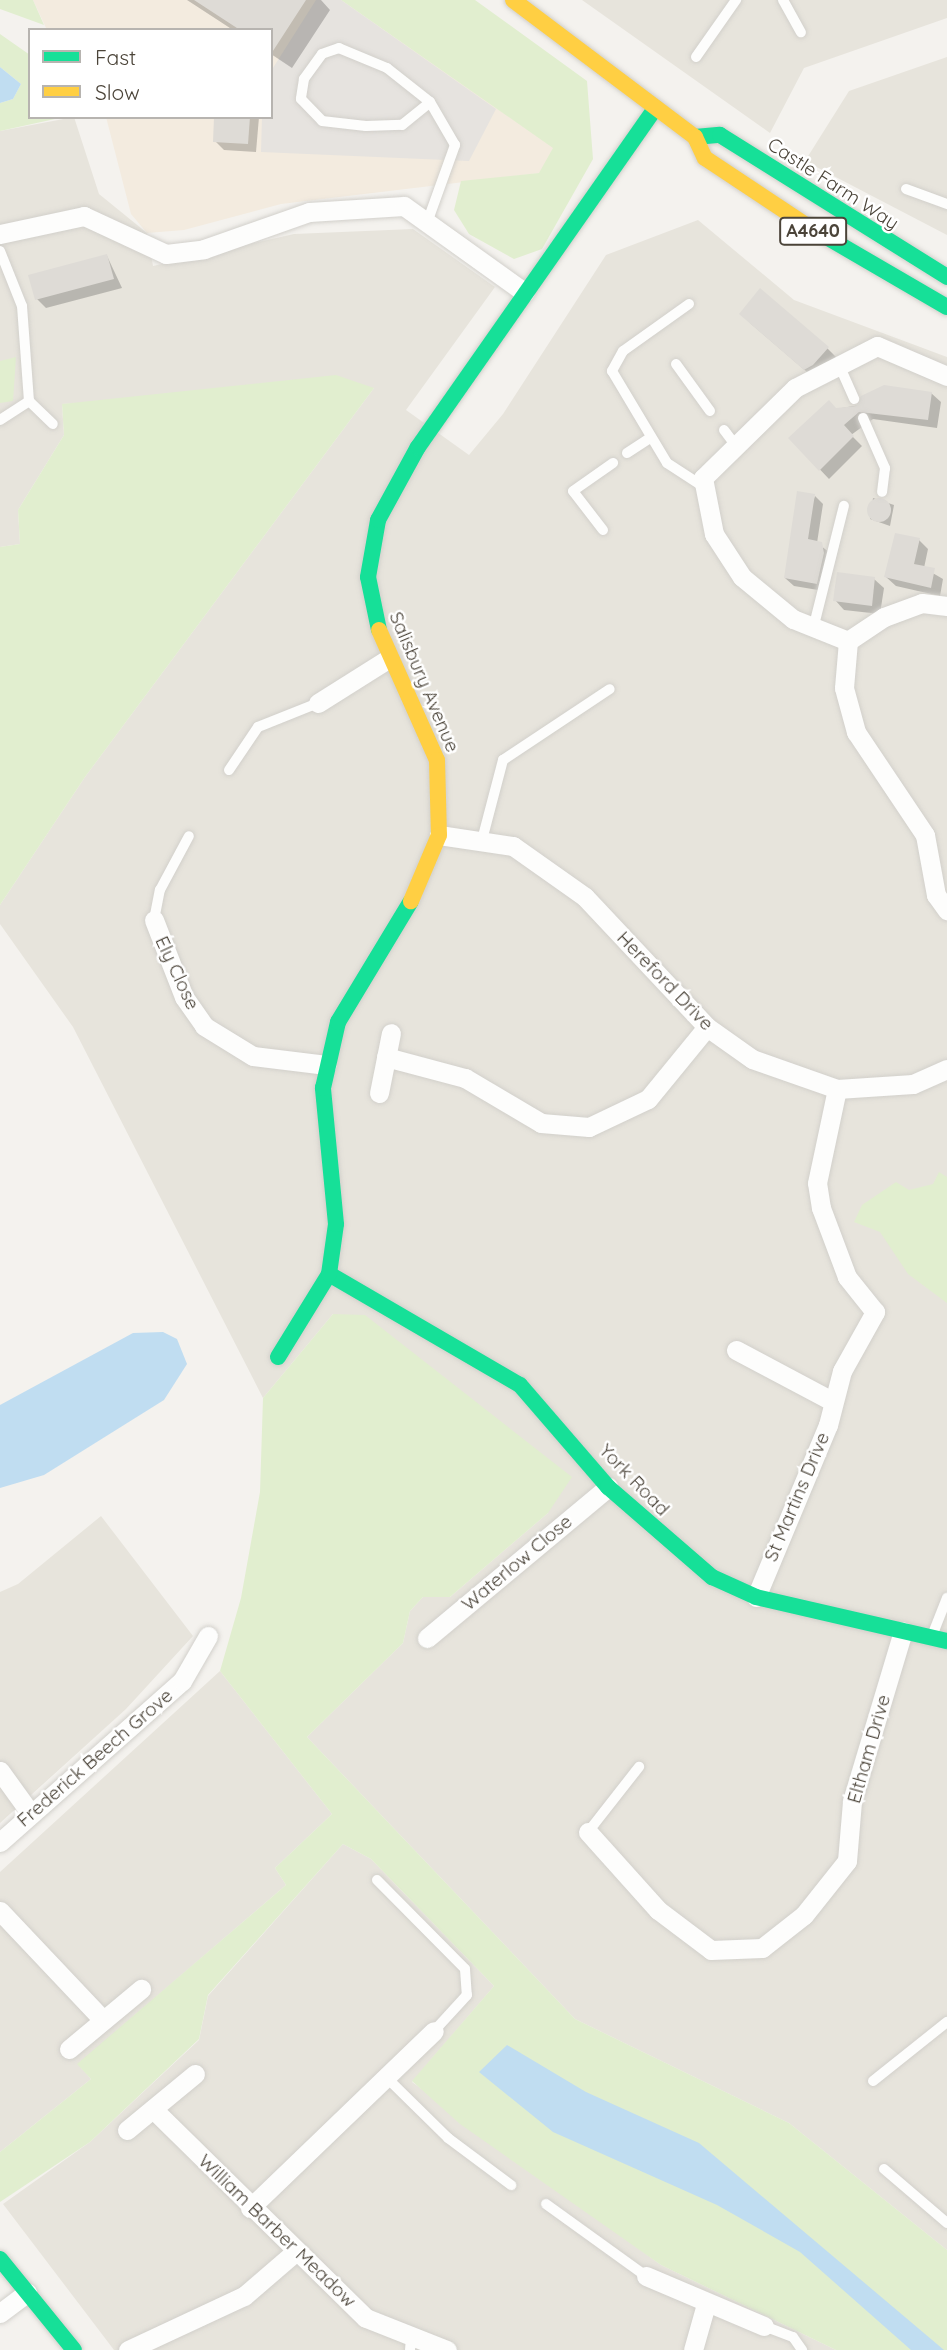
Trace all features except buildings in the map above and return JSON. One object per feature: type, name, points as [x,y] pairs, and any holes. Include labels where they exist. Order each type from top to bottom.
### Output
[{"type":"street","name":"Castle Farm Way","points":[[513,0],[695,137],[705,158],[786,214],[947,307]]},
{"type":"street","name":"Salisbury Avenue","points":[[278,1356],[328,1274],[336,1224],[326,1065],[338,1022],[426,875],[439,835],[437,760],[388,659],[368,577],[378,520],[418,447],[654,108]]},
{"type":"street","name":"Castle Farm Way","points":[[695,137],[720,135],[857,226],[947,276]]},
{"type":"street","points":[[0,234],[84,216],[166,254],[204,249],[347,205],[404,206],[428,219],[524,292]]},
{"type":"street","points":[[848,641],[813,629],[741,577],[714,534],[703,478],[737,448],[795,388],[877,346],[947,376]]},
{"type":"street","points":[[848,641],[884,617],[922,603],[947,606]]},
{"type":"street","points":[[848,641],[844,688],[856,732],[925,835],[936,895],[947,910]]},
{"type":"street","points":[[318,703],[388,659]]},
{"type":"street","name":"Hereford Drive","points":[[439,835],[513,846],[585,897],[706,1027],[752,1059],[837,1088],[914,1084],[947,1069]]},
{"type":"street","name":"Ely Close","points":[[154,920],[184,997],[213,1033],[253,1056],[326,1065]]},
{"type":"street","points":[[386,1057],[465,1078],[541,1123],[589,1127],[648,1099],[706,1027]]},
{"type":"street","points":[[379,1093],[391,1032]]},
{"type":"street","name":"St Martins Drive","points":[[756,1597],[828,1425],[832,1401],[875,1312],[841,1265],[821,1208],[817,1183],[837,1088]]},
{"type":"street","name":"York Road","points":[[328,1274],[440,1333],[520,1385],[608,1487],[678,1553],[756,1597],[939,1639]]},
{"type":"street","points":[[736,1350],[832,1401]]},
{"type":"street","name":"Waterlow Close","points":[[427,1638],[608,1487]]},
{"type":"street","name":"Eltham Drive","points":[[588,1832],[658,1910],[711,1950],[762,1948],[804,1915],[847,1861],[852,1801],[903,1631]]},
{"type":"street","name":"Frederick Beech Grove","points":[[0,1842],[182,1681],[208,1636]]},
{"type":"street","points":[[0,1771],[31,1814]]},
{"type":"street","points":[[0,1911],[103,2020]]},
{"type":"street","points":[[69,2049],[141,1989]]},
{"type":"street","points":[[250,2207],[434,2031]]},
{"type":"street","points":[[127,2130],[195,2074]]},
{"type":"street","name":"William Barber Meadow","points":[[153,2109],[294,2253],[366,2318],[410,2345],[447,2350]]},
{"type":"street","points":[[128,2350],[244,2296],[294,2253]]},
{"type":"street","points":[[0,2259],[74,2350]]},
{"type":"street","points":[[646,2276],[706,2304],[764,2326]]},
{"type":"street","points":[[0,2313],[27,2293]]},
{"type":"street","points":[[693,2350],[706,2304]]},
{"type":"lane","points":[[696,57],[736,0]]},
{"type":"lane","points":[[783,0],[801,32]]},
{"type":"lane","points":[[428,219],[456,145],[430,102],[387,68],[339,48],[316,62],[304,79],[301,99],[322,121],[366,127],[402,125],[430,102]]},
{"type":"lane","points":[[906,188],[947,204]]},
{"type":"lane","points":[[0,251],[22,306],[29,401],[53,424]]},
{"type":"lane","points":[[689,304],[612,365],[650,438],[671,467],[705,488]]},
{"type":"lane","points":[[676,365],[710,411]]},
{"type":"lane","points":[[840,367],[854,399]]},
{"type":"lane","points":[[0,420],[29,401]]},
{"type":"lane","points":[[863,418],[885,468],[882,492]]},
{"type":"lane","points":[[724,429],[737,448]]},
{"type":"lane","points":[[628,453],[650,438]]},
{"type":"lane","points":[[604,530],[573,491],[613,463]]},
{"type":"lane","points":[[813,629],[844,506]]},
{"type":"lane","points":[[482,840],[503,760],[610,689]]},
{"type":"lane","points":[[229,770],[258,727],[318,703]]},
{"type":"lane","name":"Ely Close","points":[[154,920],[160,890],[189,836]]},
{"type":"lane","points":[[939,1639],[947,1598]]},
{"type":"lane","points":[[588,1832],[639,1767]]},
{"type":"lane","points":[[377,1880],[465,1969],[467,1995],[434,2031]]},
{"type":"lane","points":[[873,2081],[947,2022]]},
{"type":"lane","points":[[387,2078],[448,2138],[511,2185]]},
{"type":"lane","points":[[884,2169],[947,2223]]},
{"type":"lane","points":[[546,2204],[646,2276]]},
{"type":"lane","points":[[764,2326],[793,2337],[802,2350]]},
{"type":"shaded area","points":[[33,0],[341,0],[554,148],[540,173],[281,204],[184,230],[147,233],[131,214],[107,119],[273,119],[273,28],[46,28]]},
{"type":"shaded area","points":[[316,0],[341,0],[496,109],[469,161],[261,152],[262,119],[273,119],[273,68]]},
{"type":"shaded area","points":[[582,0],[947,0],[947,18],[804,68],[770,133]]},
{"type":"shaded area","points":[[947,57],[947,235],[805,161],[849,91]]},
{"type":"shaded area","points":[[75,119],[99,194],[147,233],[153,266],[294,234],[413,229],[495,287],[406,410],[469,455],[503,414],[606,255],[698,220],[794,300],[947,357],[947,2250],[789,2123],[575,2019],[307,1737],[403,1643],[410,1611],[423,1597],[450,1597],[548,1513],[333,1314],[263,1398],[73,1027],[0,924],[0,905],[85,777],[374,388],[62,404],[64,435],[18,510],[20,544],[0,547],[0,131]]},
{"type":"shaded area","points":[[101,1516],[193,1636],[126,1709],[0,1823],[0,1592],[18,1584]]},
{"type":"shaded area","points":[[220,1671],[332,1814],[275,1868],[286,1885],[78,2064],[91,2079],[0,2152],[0,1872]]},
{"type":"shaded area","points":[[343,1844],[371,1859],[494,1986],[412,2082],[661,2265],[836,2350],[114,2350],[3,2204],[90,2142],[199,2040],[208,1996]]},
{"type":"green space","points":[[0,0],[33,0],[44,25],[0,9]]},
{"type":"green space","points":[[341,0],[475,0],[587,81],[593,159],[542,249],[514,259],[469,234],[454,210],[461,181],[539,173],[553,148]]},
{"type":"green space","points":[[0,34],[28,54],[28,119],[55,119],[0,131],[0,103],[13,99],[21,84],[0,67]]},
{"type":"green space","points":[[16,357],[13,401],[0,403],[0,361]]},
{"type":"green space","points":[[336,375],[374,388],[85,777],[0,905],[0,547],[20,544],[18,510],[64,435],[62,404]]},
{"type":"green space","points":[[939,1172],[947,1177],[947,1303],[908,1274],[880,1232],[854,1222],[862,1205],[896,1182],[909,1190],[933,1184]]},
{"type":"green space","points":[[333,1314],[365,1315],[572,1477],[548,1513],[450,1597],[423,1597],[410,1611],[403,1643],[307,1737],[575,2019],[789,2123],[947,2250],[947,2350],[836,2350],[661,2265],[460,2124],[412,2081],[494,1986],[371,1859],[343,1844],[208,1995],[199,2039],[90,2142],[0,2202],[0,2152],[91,2079],[77,2064],[286,1885],[275,1868],[332,1814],[220,1671],[241,1598],[260,1492],[263,1398]]},
{"type":"water","points":[[0,67],[21,84],[13,99],[0,103]]},
{"type":"water","points":[[163,1332],[177,1339],[187,1364],[164,1400],[44,1475],[0,1488],[0,1405],[133,1333]]},
{"type":"water","points":[[507,2045],[586,2092],[699,2143],[944,2350],[911,2350],[800,2252],[717,2205],[553,2132],[479,2072]]},
{"type":"traffic: fast","points":[[379,630],[368,577],[378,520],[418,447],[655,108]]},
{"type":"traffic: fast","points":[[695,137],[720,135],[947,277]]},
{"type":"traffic: fast","points":[[806,225],[947,307]]},
{"type":"traffic: fast","points":[[278,1357],[329,1274],[336,1224],[323,1088],[338,1022],[411,901]]},
{"type":"traffic: fast","points":[[329,1274],[520,1385],[608,1487],[712,1577],[756,1597],[947,1641]]},
{"type":"traffic: fast","points":[[0,2259],[74,2350]]},
{"type":"traffic: slow","points":[[513,0],[695,137],[705,158],[806,225]]},
{"type":"traffic: slow","points":[[379,630],[437,760],[439,835],[411,901]]}]
